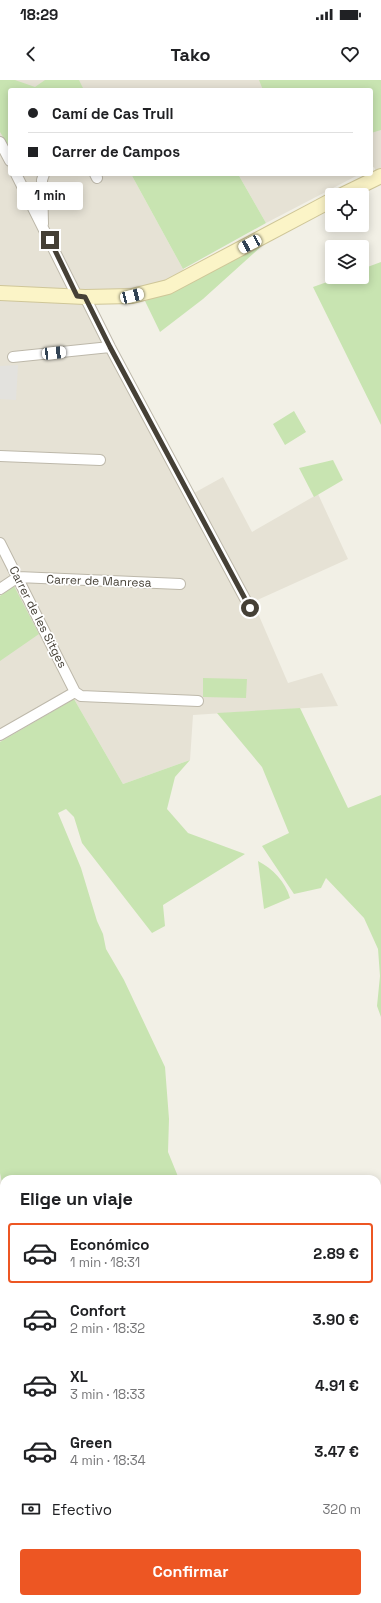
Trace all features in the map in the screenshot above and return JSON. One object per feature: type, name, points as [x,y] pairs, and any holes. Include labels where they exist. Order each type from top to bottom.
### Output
[{"type":"street","points":[[0,142],[8,157]]},
{"type":"street","points":[[17,176],[42,226],[110,347],[250,608]]},
{"type":"street","points":[[42,226],[42,180],[43,176]]},
{"type":"street","points":[[356,188],[381,176]]},
{"type":"street","points":[[0,293],[132,296],[168,287],[325,204]]},
{"type":"street","points":[[13,357],[110,347]]},
{"type":"street","points":[[0,456],[100,460]]},
{"type":"street","name":"Carrer de les Sitges","points":[[1,545],[75,692]]},
{"type":"street","points":[[0,589],[18,577]]},
{"type":"street","name":"Carrer de Manresa","points":[[18,577],[180,584]]},
{"type":"street","points":[[0,735],[75,692],[81,696],[198,701]]},
{"type":"shaded area","points":[[0,80],[381,80],[381,184],[373,167],[373,88],[8,88],[8,176],[132,176],[183,269],[193,282],[145,301],[91,304],[140,391],[194,493],[223,477],[252,532],[318,494],[348,559],[253,602],[288,683],[322,673],[338,706],[193,715],[190,760],[123,784],[74,699],[0,742]]},
{"type":"shaded area","points":[[239,176],[356,176],[333,188],[325,188],[325,192],[266,223]]},
{"type":"shaded area","points":[[18,365],[16,400],[0,399],[0,366]]},
{"type":"green space","points":[[0,80],[15,80],[35,87],[45,80],[79,80],[83,88],[8,88],[8,145],[0,132]]},
{"type":"green space","points":[[259,80],[381,80],[381,130],[373,132],[373,88],[262,88]]},
{"type":"green space","points":[[132,176],[239,176],[266,223],[183,269]]},
{"type":"green space","points":[[264,244],[203,299],[160,332],[145,301],[193,282]]},
{"type":"green space","points":[[381,262],[381,425],[313,287],[325,283],[325,284],[369,284],[369,266]]},
{"type":"green space","points":[[294,411],[306,432],[285,445],[273,424]]},
{"type":"green space","points":[[333,460],[343,480],[314,497],[299,468]]},
{"type":"green space","points":[[14,586],[39,634],[0,661],[0,596]]},
{"type":"green space","points":[[203,678],[247,679],[246,698],[203,697]]},
{"type":"green space","points":[[74,699],[123,784],[190,760],[175,777],[167,809],[188,833],[245,854],[163,905],[165,926],[152,933],[82,843],[74,817],[66,809],[58,813],[81,868],[97,921],[103,934],[106,949],[124,980],[165,1067],[169,1119],[168,1152],[177,1175],[0,1175],[0,742]]},
{"type":"green space","points":[[300,708],[348,808],[381,795],[381,1017],[377,1006],[380,976],[378,949],[364,918],[326,878],[321,888],[294,894],[262,846],[289,833],[262,767],[217,713]]},
{"type":"green space","points":[[258,861],[278,876],[285,886],[290,898],[264,909]]},
{"type":"route","points":[[50,240],[77,296],[85,297],[110,347],[250,608]]}]
